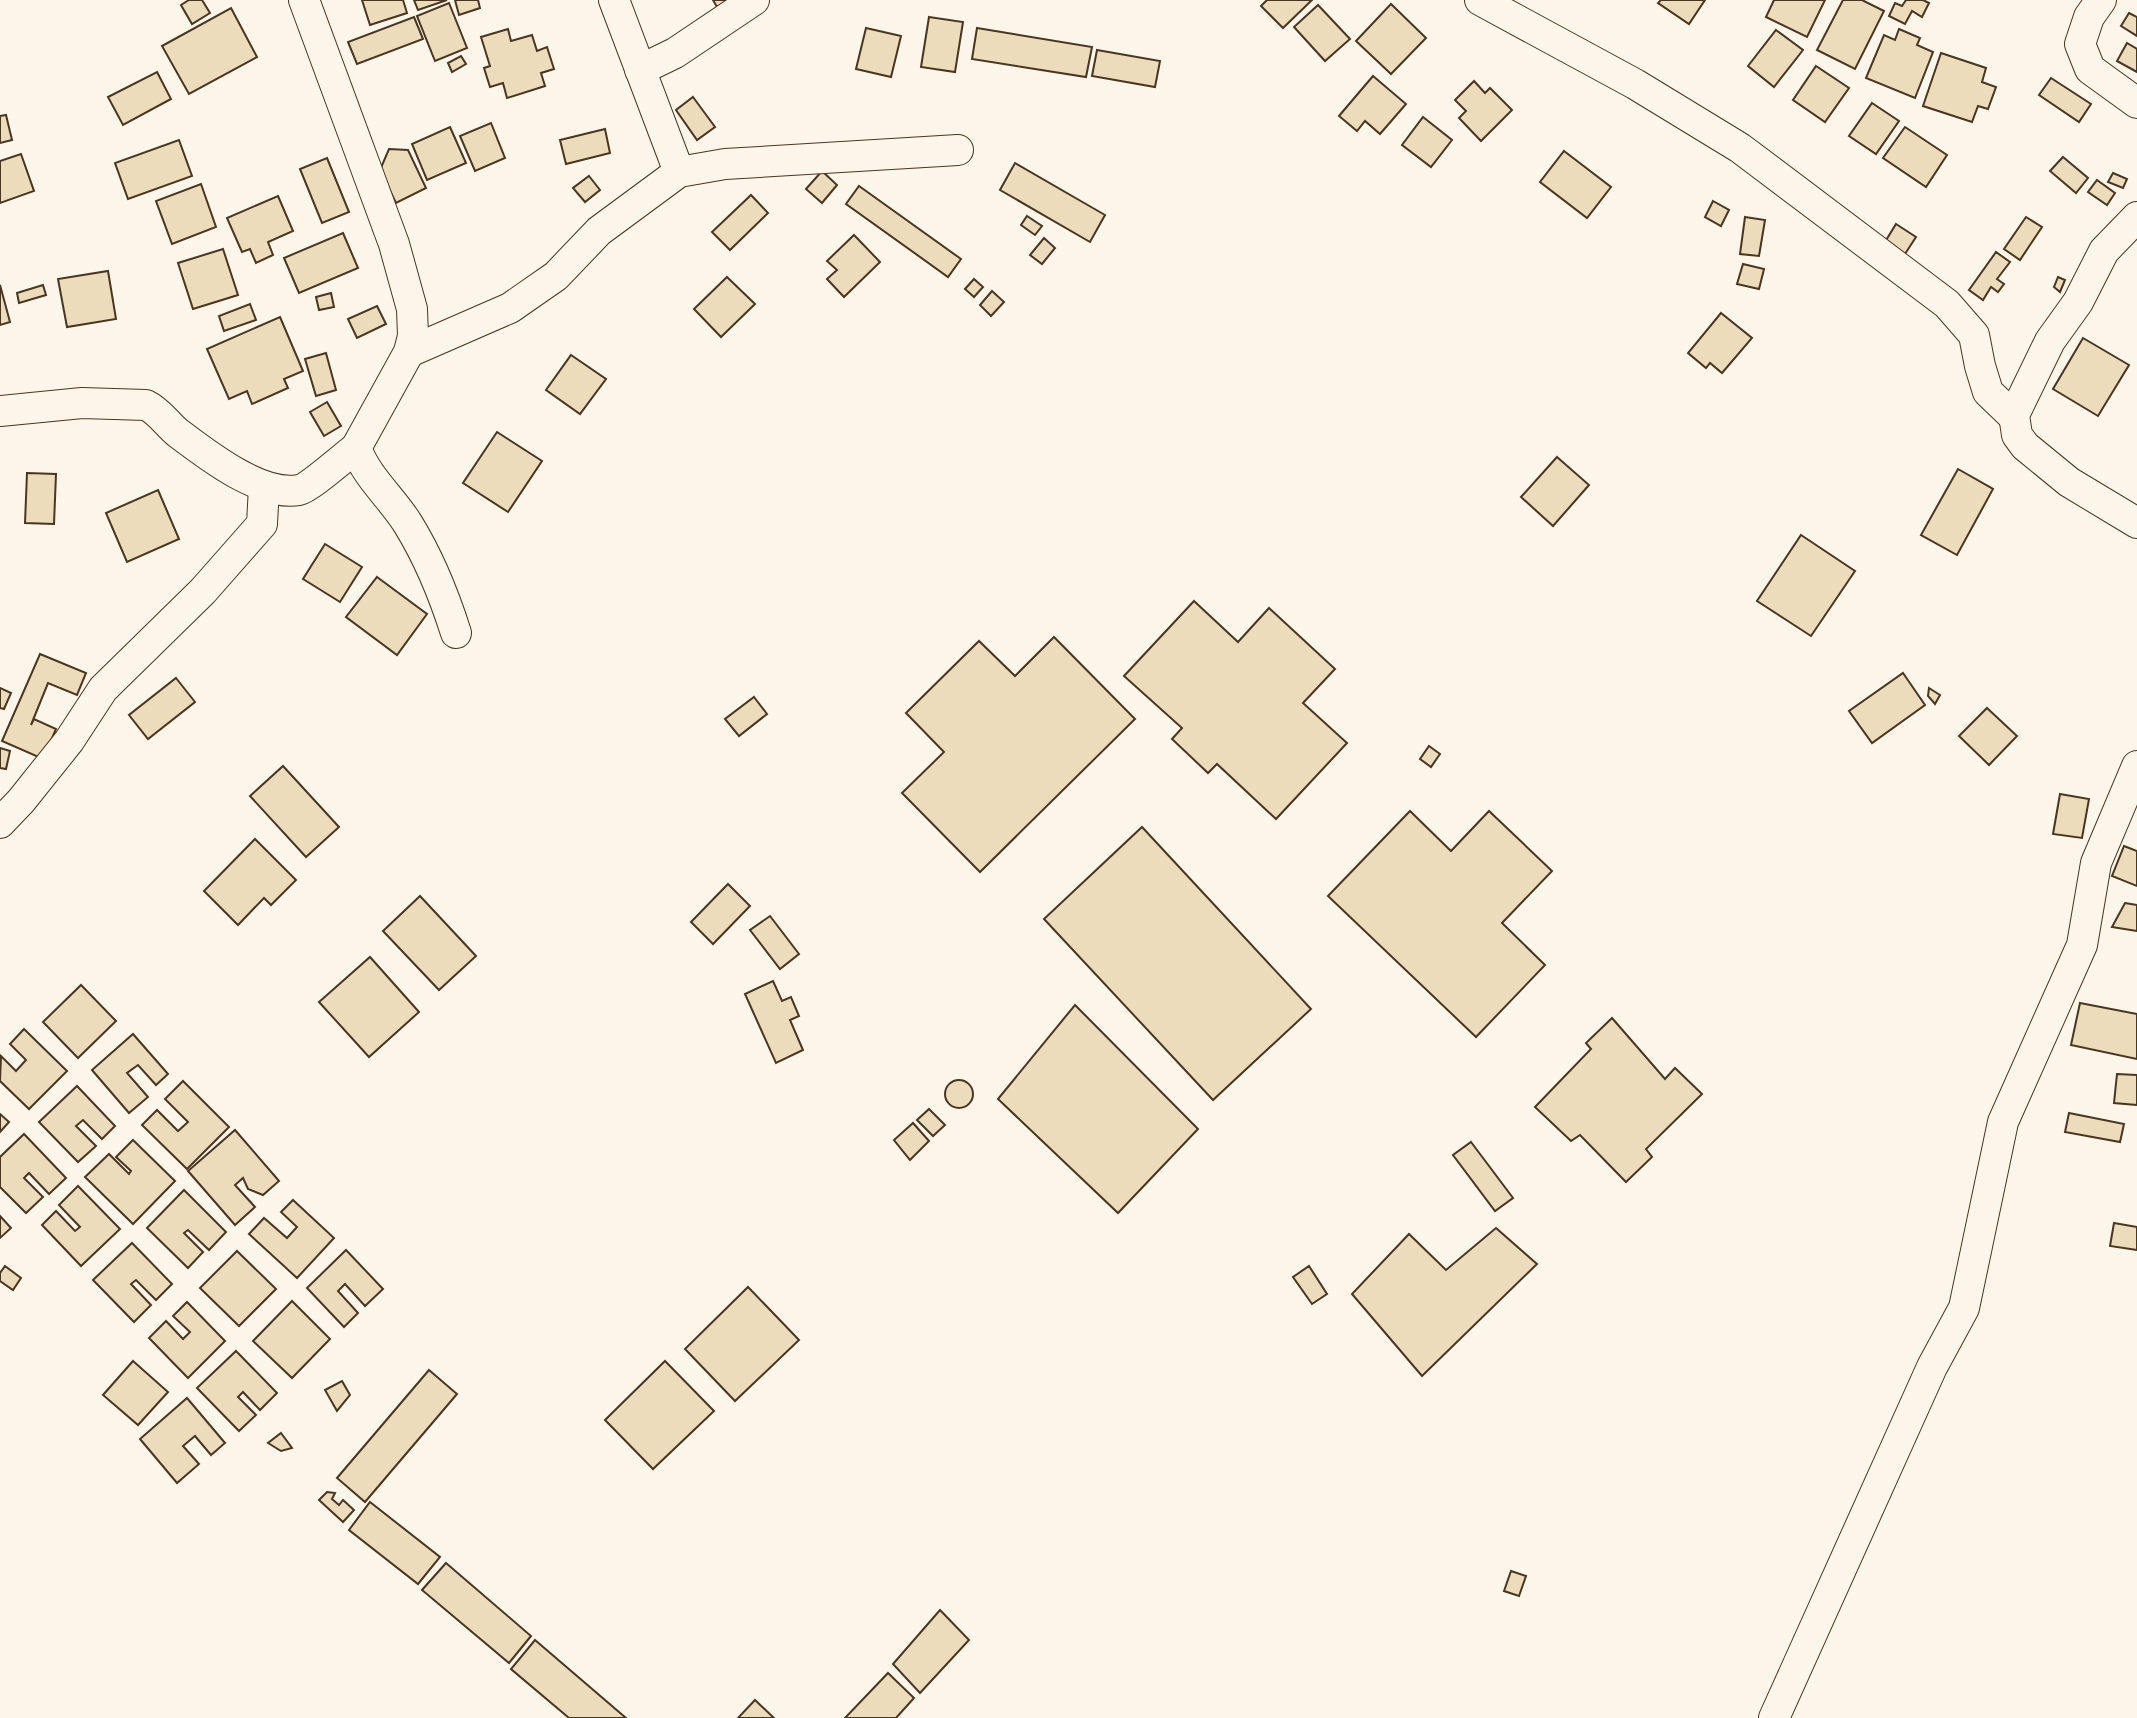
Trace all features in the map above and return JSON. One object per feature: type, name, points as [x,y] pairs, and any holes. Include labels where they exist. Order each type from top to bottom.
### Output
[{"type":"street","points":[[0,411],[82,403],[146,405],[209,456],[264,487],[300,490],[356,449],[409,352],[413,336],[412,309],[394,244],[304,0]]},
{"type":"street","points":[[614,0],[679,172]]},
{"type":"street","points":[[640,70],[675,53],[754,0]]},
{"type":"street","points":[[1480,0],[1624,78],[1740,148],[1947,304],[1974,335],[1988,392],[2014,417]]},
{"type":"street","points":[[2101,0],[2089,17],[2080,44],[2090,69],[2137,103]]},
{"type":"street","points":[[409,352],[510,308],[556,276],[599,231],[679,172],[725,164],[958,150]]},
{"type":"street","points":[[2137,217],[2104,251],[2078,302],[2050,341],[2014,417],[2017,435],[2025,446],[2069,482],[2137,523]]},
{"type":"street","points":[[356,449],[362,465],[408,523],[442,589],[456,633]]},
{"type":"street","points":[[0,824],[69,741],[103,689],[203,591],[262,524],[264,487]]},
{"type":"street","points":[[1774,1718],[1932,1367],[1964,1308],[2003,1122],[2082,945],[2096,863],[2137,766]]},
{"type":"building","points":[[189,0],[202,0],[210,13],[192,24],[181,5]]},
{"type":"building","points":[[362,0],[403,0],[407,13],[370,25]]},
{"type":"building","points":[[414,0],[447,0],[418,10]]},
{"type":"building","points":[[455,0],[478,0],[480,8],[459,15]]},
{"type":"building","points":[[713,0],[733,0],[717,7]]},
{"type":"building","points":[[1267,0],[1312,0],[1283,28],[1261,6]]},
{"type":"building","points":[[1661,0],[1705,0],[1689,24],[1658,3]]},
{"type":"building","points":[[1774,0],[1825,0],[1807,37],[1766,17]]},
{"type":"building","points":[[1843,0],[1862,0],[1884,11],[1855,69],[1817,50]]},
{"type":"building","points":[[1906,0],[1923,0],[1929,3],[1922,17],[1912,11],[1905,24],[1889,16],[1895,3],[1902,6]]},
{"type":"building","points":[[449,3],[467,48],[435,61],[417,16]]},
{"type":"building","points":[[1391,4],[1426,38],[1391,74],[1356,41]]},
{"type":"building","points":[[1318,5],[1350,39],[1325,61],[1294,27]]},
{"type":"building","points":[[231,8],[257,57],[189,94],[162,46]]},
{"type":"building","points":[[2129,13],[2137,17],[2137,36],[2121,26]]},
{"type":"building","points":[[414,17],[423,39],[357,64],[348,42]]},
{"type":"building","points":[[929,17],[963,22],[955,72],[921,67]]},
{"type":"building","points":[[866,28],[901,36],[891,77],[856,69]]},
{"type":"building","points":[[977,28],[1092,47],[1086,77],[972,59]]},
{"type":"building","points":[[508,29],[511,41],[532,35],[537,51],[547,47],[554,69],[541,73],[545,86],[507,98],[503,83],[490,87],[484,68],[490,66],[481,37]]},
{"type":"building","points":[[1899,29],[1920,38],[1917,45],[1933,52],[1915,98],[1866,78],[1884,35],[1895,40]]},
{"type":"building","points":[[1776,30],[1803,50],[1774,87],[1748,66]]},
{"type":"building","points":[[2127,43],[2137,49],[2137,72],[2117,61]]},
{"type":"building","points":[[1097,50],[1160,61],[1155,87],[1092,76]]},
{"type":"building","points":[[1941,53],[1986,68],[1982,82],[1996,87],[1988,109],[1978,106],[1972,122],[1923,106]]},
{"type":"building","points":[[461,56],[466,64],[452,72],[448,63]]},
{"type":"building","points":[[1816,66],[1849,88],[1825,122],[1793,100]]},
{"type":"building","points":[[157,72],[171,99],[123,125],[108,97]]},
{"type":"building","points":[[1373,76],[1406,104],[1380,134],[1365,121],[1357,131],[1339,116]]},
{"type":"building","points":[[2051,78],[2091,104],[2079,122],[2039,95]]},
{"type":"building","points":[[1474,81],[1485,93],[1490,88],[1512,110],[1481,141],[1459,118],[1466,111],[1455,100]]},
{"type":"building","points":[[693,97],[715,127],[697,140],[676,110]]},
{"type":"building","points":[[1872,103],[1899,121],[1876,154],[1849,136]]},
{"type":"building","points":[[6,115],[12,140],[0,143],[0,116]]},
{"type":"building","points":[[1423,117],[1452,140],[1431,167],[1402,145]]},
{"type":"building","points":[[491,123],[505,158],[475,171],[460,136]]},
{"type":"building","points":[[450,127],[466,163],[427,180],[412,144]]},
{"type":"building","points":[[1905,127],[1947,155],[1926,187],[1883,158]]},
{"type":"building","points":[[605,129],[610,153],[566,164],[560,140]]},
{"type":"building","points":[[179,140],[192,176],[128,199],[115,163]]},
{"type":"building","points":[[389,149],[408,150],[426,188],[396,203],[380,170]]},
{"type":"building","points":[[1564,151],[1611,187],[1587,218],[1540,182]]},
{"type":"building","points":[[21,154],[34,191],[0,203],[0,161]]},
{"type":"building","points":[[2063,157],[2088,178],[2076,193],[2050,171]]},
{"type":"building","points":[[327,158],[349,212],[322,223],[300,169]]},
{"type":"building","points":[[1015,163],[1105,215],[1090,242],[1000,190]]},
{"type":"building","points":[[822,171],[837,185],[822,203],[806,189]]},
{"type":"building","points":[[2113,173],[2127,179],[2123,188],[2108,182]]},
{"type":"building","points":[[589,176],[600,190],[585,202],[573,188]]},
{"type":"building","points":[[2097,180],[2115,193],[2107,205],[2088,192]]},
{"type":"building","points":[[201,184],[216,227],[172,244],[156,201]]},
{"type":"building","points":[[859,186],[961,259],[948,277],[846,204]]},
{"type":"building","points":[[751,195],[768,213],[730,250],[712,232]]},
{"type":"building","points":[[278,196],[293,231],[268,242],[273,255],[256,263],[250,249],[242,252],[227,218]]},
{"type":"building","points":[[1713,201],[1729,210],[1721,226],[1705,217]]},
{"type":"building","points":[[1027,216],[1042,226],[1035,235],[1021,225]]},
{"type":"building","points":[[1745,217],[1765,220],[1759,256],[1740,254]]},
{"type":"building","points":[[2026,217],[2042,227],[2020,260],[2004,249]]},
{"type":"building","points":[[1896,224],[1916,237],[1905,254],[1885,242]]},
{"type":"building","points":[[343,233],[358,268],[299,293],[284,258]]},
{"type":"building","points":[[854,235],[880,262],[844,297],[827,279],[837,270],[827,261]]},
{"type":"building","points":[[1044,238],[1055,248],[1042,264],[1030,255]]},
{"type":"building","points":[[223,249],[238,295],[193,309],[178,263]]},
{"type":"building","points":[[1996,252],[2010,262],[1997,279],[2004,284],[1998,292],[1991,287],[1983,300],[1969,290]]},
{"type":"building","points":[[1743,264],[1764,269],[1759,289],[1737,284]]},
{"type":"building","points":[[108,271],[116,319],[67,327],[58,279]]},
{"type":"building","points":[[727,277],[755,304],[721,337],[694,309]]},
{"type":"building","points":[[2058,277],[2065,280],[2060,292],[2054,287]]},
{"type":"building","points":[[974,279],[983,287],[974,297],[965,289]]},
{"type":"building","points":[[0,285],[10,322],[0,325]]},
{"type":"building","points":[[43,285],[46,295],[19,303],[17,293]]},
{"type":"building","points":[[992,291],[1004,302],[991,316],[980,305]]},
{"type":"building","points":[[331,293],[334,307],[319,310],[316,297]]},
{"type":"building","points":[[250,304],[256,320],[224,331],[219,316]]},
{"type":"building","points":[[377,306],[386,324],[357,338],[348,319]]},
{"type":"building","points":[[1721,313],[1752,338],[1722,373],[1710,363],[1706,368],[1688,353]]},
{"type":"building","points":[[280,317],[303,371],[284,379],[288,388],[252,404],[247,391],[229,399],[207,349]]},
{"type":"building","points":[[2083,338],[2129,365],[2098,416],[2053,389]]},
{"type":"building","points":[[326,353],[336,390],[316,396],[305,359]]},
{"type":"building","points":[[571,355],[606,379],[580,414],[546,390]]},
{"type":"building","points":[[327,402],[341,426],[324,436],[310,412]]},
{"type":"building","points":[[497,432],[542,461],[508,512],[463,483]]},
{"type":"building","points":[[1557,457],[1589,485],[1553,526],[1521,497]]},
{"type":"building","points":[[1958,469],[1993,489],[1957,555],[1921,535]]},
{"type":"building","points":[[27,473],[56,474],[54,524],[25,523]]},
{"type":"building","points":[[158,490],[179,539],[127,562],[106,513]]},
{"type":"building","points":[[1801,535],[1855,571],[1811,636],[1757,601]]},
{"type":"building","points":[[325,544],[362,567],[340,602],[303,579]]},
{"type":"building","points":[[377,577],[427,614],[397,655],[346,617]]},
{"type":"building","points":[[1194,601],[1238,642],[1269,608],[1335,669],[1303,703],[1347,743],[1276,819],[1217,764],[1208,773],[1172,739],[1182,728],[1124,676]]},
{"type":"building","points":[[1054,637],[1135,719],[980,872],[902,793],[944,752],[906,713],[979,641],[1015,676]]},
{"type":"building","points":[[40,654],[86,673],[77,695],[48,683],[31,725],[34,719],[56,729],[43,759],[2,741]]},
{"type":"building","points":[[1903,673],[1925,705],[1872,743],[1849,711]]},
{"type":"building","points":[[176,678],[195,702],[148,739],[129,715]]},
{"type":"building","points":[[0,688],[11,693],[4,709],[0,708]]},
{"type":"building","points":[[1929,688],[1940,695],[1935,704],[1928,696]]},
{"type":"building","points":[[754,697],[767,714],[739,736],[725,719]]},
{"type":"building","points":[[1987,708],[2017,736],[1989,765],[1959,736]]},
{"type":"building","points":[[1429,746],[1440,754],[1431,767],[1420,759]]},
{"type":"building","points":[[0,748],[10,751],[6,769],[0,768]]},
{"type":"building","points":[[283,766],[339,827],[306,857],[250,796]]},
{"type":"building","points":[[2060,794],[2089,799],[2082,838],[2053,834]]},
{"type":"building","points":[[1410,811],[1451,851],[1489,811],[1552,871],[1502,923],[1545,965],[1476,1037],[1328,896]]},
{"type":"building","points":[[1142,827],[1311,1009],[1213,1100],[1044,919]]},
{"type":"building","points":[[255,839],[296,880],[271,905],[264,898],[238,925],[204,891]]},
{"type":"building","points":[[2124,846],[2137,851],[2137,886],[2112,876]]},
{"type":"building","points":[[728,884],[750,906],[713,944],[691,922]]},
{"type":"building","points":[[420,896],[476,956],[439,990],[383,931]]},
{"type":"building","points":[[2125,903],[2137,905],[2137,931],[2112,927]]},
{"type":"building","points":[[770,916],[799,954],[780,969],[750,930]]},
{"type":"building","points":[[370,957],[419,1012],[369,1057],[319,1002]]},
{"type":"building","points":[[773,981],[782,1001],[791,997],[799,1016],[790,1020],[803,1050],[776,1063],[745,994]]},
{"type":"building","points":[[81,985],[116,1021],[78,1058],[43,1022]]},
{"type":"building","points":[[2080,1003],[2137,1014],[2137,1059],[2071,1045]]},
{"type":"building","points":[[1075,1005],[1198,1129],[1118,1213],[998,1099]]},
{"type":"building","points":[[1612,1018],[1665,1079],[1675,1068],[1702,1094],[1646,1149],[1652,1157],[1626,1182],[1580,1135],[1571,1141],[1535,1107],[1591,1049],[1586,1043]]},
{"type":"building","points":[[24,1029],[67,1071],[29,1109],[0,1081],[1,1056],[16,1071],[26,1060],[10,1044]]},
{"type":"building","points":[[133,1034],[168,1074],[156,1085],[138,1065],[127,1073],[148,1097],[129,1113],[92,1070]]},
{"type":"building","points":[[2117,1074],[2137,1075],[2137,1105],[2114,1103]]},
{"type":"building","points":[[959,1080],[969,1084],[973,1094],[969,1104],[959,1108],[949,1104],[945,1094],[949,1084]]},
{"type":"building","points":[[183,1081],[229,1127],[187,1169],[142,1125],[157,1110],[178,1131],[188,1122],[165,1099]]},
{"type":"building","points":[[77,1086],[115,1126],[102,1139],[83,1120],[76,1126],[96,1146],[78,1162],[39,1122]]},
{"type":"building","points":[[929,1109],[945,1125],[933,1136],[917,1120]]},
{"type":"building","points":[[2069,1113],[2124,1124],[2120,1142],[2065,1132]]},
{"type":"building","points":[[0,1114],[9,1122],[0,1132]]},
{"type":"building","points":[[913,1123],[929,1141],[910,1160],[894,1140]]},
{"type":"building","points":[[235,1130],[279,1181],[263,1195],[248,1189],[243,1178],[235,1185],[255,1207],[235,1225],[188,1171]]},
{"type":"building","points":[[24,1134],[66,1178],[49,1194],[29,1173],[24,1178],[43,1197],[26,1213],[0,1187],[0,1157]]},
{"type":"building","points":[[133,1140],[175,1181],[133,1224],[85,1177],[109,1154],[129,1174],[131,1171],[116,1157]]},
{"type":"building","points":[[1471,1142],[1513,1198],[1495,1211],[1453,1155]]},
{"type":"building","points":[[78,1186],[120,1229],[81,1266],[42,1225],[56,1211],[75,1231],[80,1227],[59,1205]]},
{"type":"building","points":[[184,1190],[226,1232],[209,1250],[188,1230],[184,1233],[203,1252],[188,1268],[147,1228]]},
{"type":"building","points":[[293,1200],[334,1238],[297,1278],[249,1234],[264,1218],[287,1238],[297,1227],[281,1212]]},
{"type":"building","points":[[0,1216],[11,1228],[0,1238]]},
{"type":"building","points":[[2114,1223],[2137,1227],[2137,1250],[2110,1246]]},
{"type":"building","points":[[1496,1228],[1537,1264],[1422,1376],[1352,1294],[1409,1234],[1446,1270]]},
{"type":"building","points":[[132,1243],[172,1284],[156,1300],[136,1280],[131,1284],[151,1305],[134,1322],[93,1280]]},
{"type":"building","points":[[346,1250],[383,1289],[365,1306],[345,1284],[338,1291],[358,1313],[344,1327],[307,1288]]},
{"type":"building","points":[[237,1251],[276,1289],[239,1326],[200,1288]]},
{"type":"building","points":[[5,1266],[21,1278],[13,1290],[0,1281],[0,1273]]},
{"type":"building","points":[[1309,1266],[1327,1294],[1312,1304],[1293,1277]]},
{"type":"building","points":[[748,1287],[799,1340],[735,1401],[685,1349]]},
{"type":"building","points":[[292,1301],[330,1339],[292,1378],[253,1341]]},
{"type":"building","points":[[187,1302],[225,1341],[188,1378],[149,1338],[166,1321],[183,1339],[190,1332],[173,1316]]},
{"type":"building","points":[[236,1351],[277,1393],[260,1410],[243,1392],[238,1397],[256,1415],[239,1431],[197,1388]]},
{"type":"building","points":[[133,1361],[168,1392],[138,1425],[103,1395]]},
{"type":"building","points":[[665,1361],[714,1411],[653,1469],[605,1420]]},
{"type":"building","points":[[429,1370],[457,1394],[365,1502],[337,1478]]},
{"type":"building","points":[[342,1381],[350,1395],[337,1411],[325,1390]]},
{"type":"building","points":[[187,1398],[225,1443],[211,1455],[195,1436],[183,1446],[199,1464],[177,1483],[140,1439]]},
{"type":"building","points":[[281,1433],[292,1448],[281,1451],[268,1443]]},
{"type":"building","points":[[327,1492],[335,1493],[332,1499],[339,1505],[343,1500],[354,1510],[343,1522],[319,1500]]},
{"type":"building","points":[[370,1502],[440,1557],[418,1584],[349,1530]]},
{"type":"building","points":[[446,1563],[531,1636],[509,1663],[422,1590]]},
{"type":"building","points":[[1511,1571],[1526,1576],[1519,1596],[1504,1591]]},
{"type":"building","points":[[940,1610],[969,1640],[920,1693],[893,1664]]},
{"type":"building","points":[[535,1640],[626,1718],[569,1718],[511,1669]]},
{"type":"building","points":[[888,1673],[914,1698],[896,1718],[845,1718]]},
{"type":"building","points":[[755,1700],[774,1718],[738,1718]]}]
